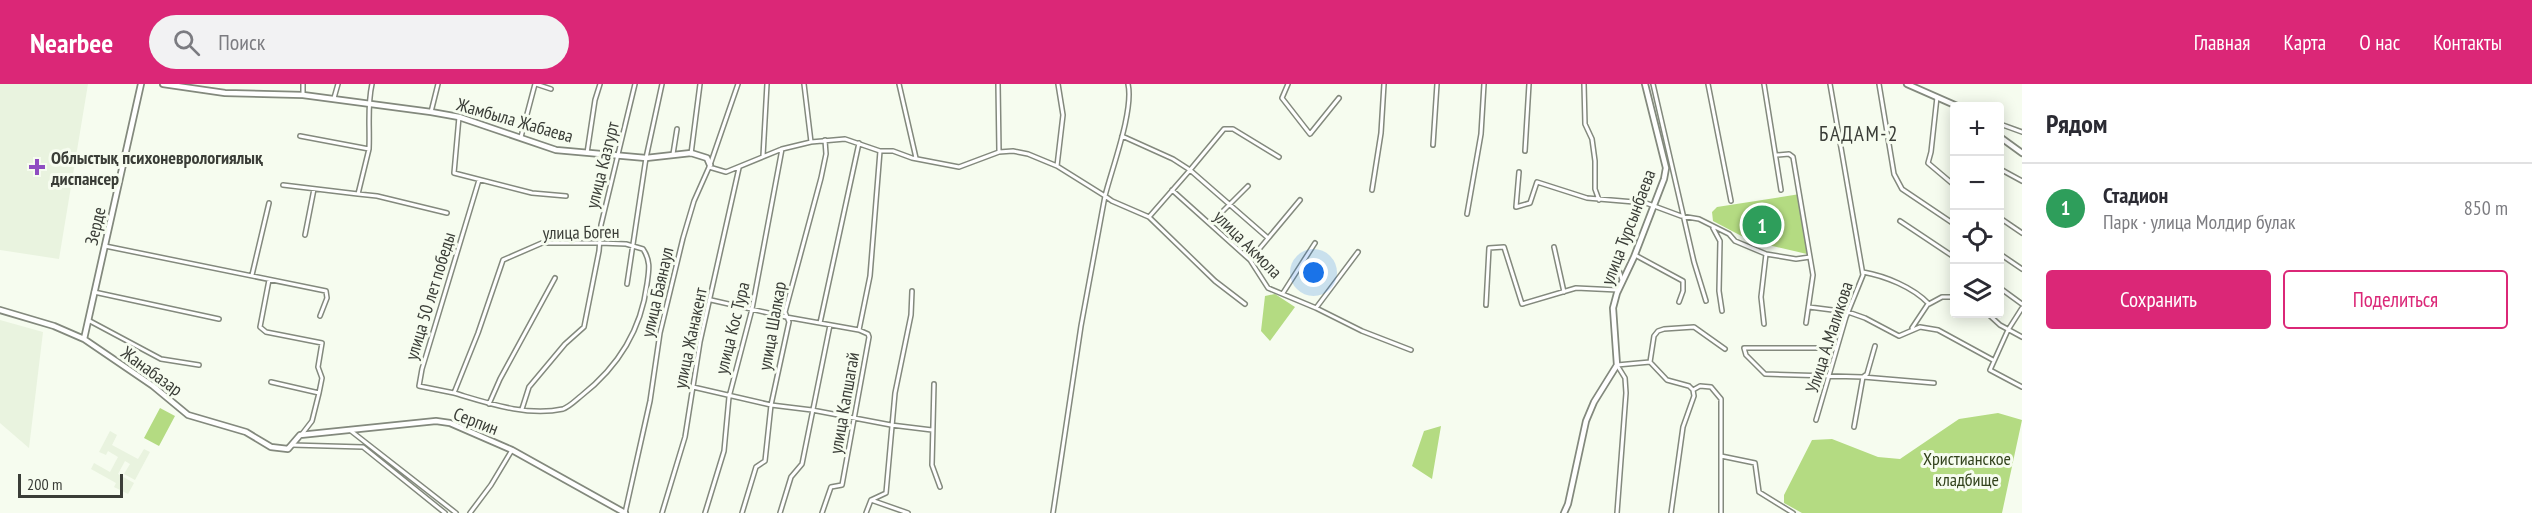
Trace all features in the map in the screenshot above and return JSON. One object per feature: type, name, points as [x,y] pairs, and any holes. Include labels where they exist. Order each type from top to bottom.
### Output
[{"type":"street","name":"Зерде","points":[[84,339],[141,84]]},
{"type":"street","name":"Жамбыла Жабаева","points":[[163,84],[225,93],[303,95],[431,112],[459,117],[556,150],[646,158],[691,154]]},
{"type":"street","points":[[303,84],[303,95]]},
{"type":"street","points":[[334,100],[338,84]]},
{"type":"street","points":[[358,194],[369,149],[368,104],[372,84]]},
{"type":"street","points":[[431,112],[438,84]]},
{"type":"street","points":[[521,139],[536,84],[551,89]]},
{"type":"street","points":[[587,153],[595,100],[600,84]]},
{"type":"street","name":"улица Казгурт","points":[[522,409],[529,387],[565,344],[584,327],[600,243],[601,225],[635,84]]},
{"type":"street","points":[[627,284],[646,158],[662,84]]},
{"type":"street","points":[[700,84],[691,154],[701,154],[707,158],[709,166],[726,172],[782,149],[811,142],[846,139],[880,151],[893,151],[959,167],[999,152],[1028,153],[1057,166],[1112,201],[1149,217],[1215,281],[1245,304]]},
{"type":"street","name":"улица Баянаул","points":[[625,513],[650,401],[660,333],[694,201],[738,84]]},
{"type":"street","points":[[763,156],[767,84]]},
{"type":"street","points":[[804,84],[811,142]]},
{"type":"street","points":[[899,84],[916,158]]},
{"type":"street","points":[[998,84],[999,152]]},
{"type":"street","points":[[1057,166],[1063,115],[1058,84]]},
{"type":"street","points":[[1053,513],[1105,196],[1129,102],[1128,84]]},
{"type":"street","points":[[1288,84],[1282,98],[1310,134],[1339,98]]},
{"type":"street","points":[[1372,190],[1381,133],[1384,84]]},
{"type":"street","points":[[1433,145],[1437,84]]},
{"type":"street","points":[[1467,214],[1479,144],[1484,84]]},
{"type":"street","points":[[1525,151],[1529,84]]},
{"type":"street","points":[[1584,84],[1585,124],[1592,138],[1595,189],[1599,200]]},
{"type":"street","name":"улица Турсынбаева","points":[[1617,365],[1613,308],[1618,290],[1635,255],[1664,180],[1666,168],[1646,84]]},
{"type":"street","name":"улица Турсынбаева","points":[[1653,84],[1706,301]]},
{"type":"street","points":[[1708,84],[1731,201]]},
{"type":"street","points":[[1764,84],[1781,190]]},
{"type":"street","name":"Улица А.Маликова","points":[[1816,420],[1848,312],[1863,272],[1830,84]]},
{"type":"street","points":[[1879,84],[1894,174],[1898,182],[1902,189],[1950,221]]},
{"type":"street","points":[[1907,84],[1950,103]]},
{"type":"street","points":[[1937,97],[1928,163],[1950,182]]},
{"type":"street","points":[[459,117],[454,173],[532,193],[566,196]]},
{"type":"street","points":[[2004,125],[2022,132]]},
{"type":"street","points":[[674,154],[677,129]]},
{"type":"street","points":[[1149,217],[1224,129],[1233,129],[1280,157]]},
{"type":"street","points":[[300,136],[369,149]]},
{"type":"street","points":[[1122,136],[1173,159],[1190,170],[1268,238]]},
{"type":"street","name":"улица Шалкар","points":[[742,513],[756,467],[765,461],[771,405],[789,322],[785,312],[821,178],[826,154],[825,140]]},
{"type":"street","points":[[2004,140],[2022,153]]},
{"type":"street","points":[[820,323],[859,143]]},
{"type":"street","name":"улица Кос Тура","points":[[705,513],[724,451],[729,397],[752,309],[782,149]]},
{"type":"street","name":"улица Капшагай","points":[[822,513],[831,487],[842,485],[869,337],[868,334],[859,330],[870,276],[880,151]]},
{"type":"street","points":[[1777,155],[1789,154],[1793,157],[1813,275],[1806,323]]},
{"type":"street","name":"улица Жанакент","points":[[662,513],[685,437],[700,342],[740,168]]},
{"type":"street","points":[[2004,171],[2022,181]]},
{"type":"street","points":[[1519,172],[1516,207],[1530,203],[1537,182],[1599,200],[1654,205],[1685,217],[1699,219],[1728,234],[1735,241],[1766,254],[1796,259],[1810,257]]},
{"type":"street","name":"улица 50 лет победы","points":[[454,393],[419,386],[479,180]]},
{"type":"street","points":[[283,185],[377,196],[447,213]]},
{"type":"street","points":[[1210,224],[1248,186]]},
{"type":"street","points":[[305,235],[314,189]]},
{"type":"street","name":"улица Акмола","points":[[1172,190],[1250,260],[1268,288],[1362,331],[1412,350]]},
{"type":"street","points":[[1250,260],[1300,200]]},
{"type":"street","points":[[252,275],[269,203]]},
{"type":"street","points":[[1900,221],[1950,254]]},
{"type":"street","points":[[2004,221],[2022,233]]},
{"type":"street","points":[[1712,227],[1720,241],[1719,291],[1722,311]]},
{"type":"street","name":"улица Боген","points":[[542,243],[600,243],[626,244],[644,249],[650,260],[641,320],[625,352],[598,383],[565,409],[538,412],[489,404],[454,393],[503,260],[542,243]]},
{"type":"street","points":[[1283,293],[1315,243]]},
{"type":"street","points":[[105,246],[326,291],[327,298],[320,316]]},
{"type":"street","points":[[1486,305],[1489,248],[1494,246],[1504,247],[1522,304],[1576,288],[1618,290]]},
{"type":"street","points":[[1554,247],[1564,292]]},
{"type":"street","points":[[1316,308],[1358,252]]},
{"type":"street","points":[[1764,324],[1761,297],[1766,254]]},
{"type":"street","points":[[1635,255],[1683,281],[1683,291],[1679,302]]},
{"type":"street","points":[[2004,257],[2022,270]]},
{"type":"street","points":[[1618,267],[1623,281]]},
{"type":"street","points":[[1863,272],[1875,274],[1920,295],[1929,304]]},
{"type":"street","points":[[489,404],[500,379],[555,278]]},
{"type":"street","points":[[268,279],[260,327],[266,332],[322,343],[318,368],[322,378],[312,421],[290,447]]},
{"type":"street","points":[[866,513],[871,500],[886,493],[895,393],[911,315],[912,291]]},
{"type":"street","points":[[2004,291],[2022,306],[1993,360],[1991,372],[2022,387]]},
{"type":"street","points":[[94,292],[219,319]]},
{"type":"street","points":[[1809,307],[1848,312],[1865,318],[1899,336],[1904,336],[1911,330],[1929,304],[1942,297],[1950,297]]},
{"type":"street","points":[[711,300],[859,330]]},
{"type":"street","name":"Жанабазар","points":[[0,310],[54,326],[84,339],[153,386],[188,415],[246,432],[271,447],[290,447]]},
{"type":"street","points":[[1993,318],[2008,330],[2022,337]]},
{"type":"street","points":[[88,320],[161,359],[200,365]]},
{"type":"street","points":[[780,513],[791,477],[802,464],[830,325]]},
{"type":"street","points":[[1650,362],[1654,336],[1658,331],[1664,329],[1694,327],[1725,349]]},
{"type":"street","points":[[1911,330],[1920,327],[1938,330],[1993,360]]},
{"type":"street","points":[[1854,427],[1863,377],[1867,374],[1875,346]]},
{"type":"street","points":[[1837,348],[1744,348],[1751,361],[1765,374],[1863,377],[1934,383]]},
{"type":"street","points":[[1617,365],[1650,362]]},
{"type":"street","points":[[1650,362],[1667,381],[1689,386],[1694,396],[1683,427],[1671,513]]},
{"type":"street","points":[[1564,513],[1586,421],[1594,402],[1617,365]]},
{"type":"street","points":[[1617,365],[1625,378],[1626,393],[1617,513]]},
{"type":"street","points":[[271,382],[320,393]]},
{"type":"street","points":[[934,384],[932,465],[940,487]]},
{"type":"street","points":[[1693,390],[1701,386],[1711,387],[1721,399],[1721,513]]},
{"type":"street","points":[[693,387],[771,405],[932,430]]},
{"type":"street","name":"Серпин","points":[[300,435],[436,421],[450,423],[512,450],[625,513]]},
{"type":"street","points":[[350,430],[456,513]]},
{"type":"street","points":[[290,447],[363,447],[445,513]]},
{"type":"street","points":[[470,513],[491,485],[512,450]]},
{"type":"street","points":[[1721,456],[1755,463],[1759,492],[1792,513]]},
{"type":"street","points":[[871,500],[908,513]]},
{"type":"shaded area","name":"Облыстық психоневрологиялық диспансер","points":[[0,84],[88,84],[59,259],[0,250]]},
{"type":"shaded area","points":[[0,320],[43,332],[29,448],[0,423]]},
{"type":"shaded area","points":[[110,431],[117,435],[112,445],[138,459],[144,449],[150,452],[135,480],[124,474],[130,464],[125,461],[118,474],[134,483],[128,494],[114,487],[116,483],[91,469],[94,463],[110,472],[118,457],[108,451],[106,455],[99,452]]},
{"type":"green space","points":[[1800,194],[1807,254],[1751,241],[1713,221],[1712,212],[1717,207]]},
{"type":"green space","points":[[1275,294],[1295,307],[1270,341],[1261,331],[1265,296]]},
{"type":"green space","points":[[160,408],[175,416],[159,446],[144,438]]},
{"type":"green space","name":"Христианское кладбище","points":[[1998,413],[2022,420],[2002,513],[1802,513],[1784,503],[1784,495],[1812,440],[1832,439],[1878,457],[1900,459],[1959,419]]},
{"type":"green space","points":[[1441,426],[1432,479],[1412,466],[1424,431]]},
{"type":"place","name":"Облыстық психоневрологиялық диспансер","points":[[37,167]]},
{"type":"place","name":"Стадион","points":[[1762,225]]},
{"type":"district","name":"БАДАМ-2","points":[[1859,133]]}]
